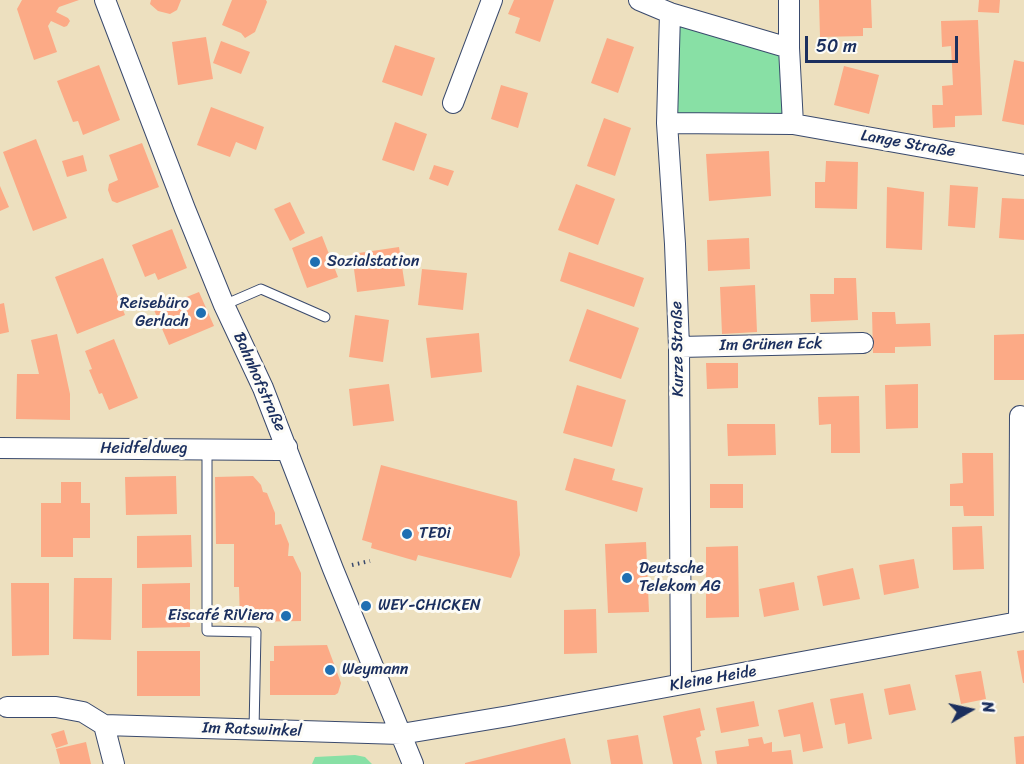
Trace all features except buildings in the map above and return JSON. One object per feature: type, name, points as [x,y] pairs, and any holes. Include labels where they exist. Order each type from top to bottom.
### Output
[{"type":"street","name":"Bahnhofstraße","points":[[105,0],[185,209],[224,305],[263,388],[412,764]]},
{"type":"street","points":[[453,103],[492,0]]},
{"type":"street","points":[[639,0],[670,13],[789,48]]},
{"type":"street","points":[[789,0],[793,124]]},
{"type":"street","name":"Kurze Straße","points":[[670,13],[667,123],[679,347],[681,684]]},
{"type":"street","name":"Lange Straße","points":[[667,123],[793,124],[1024,165]]},
{"type":"street","name":"Im Grünen Eck","points":[[679,347],[863,343]]},
{"type":"street","points":[[1020,416],[1021,621]]},
{"type":"street","name":"Heidfeldweg","points":[[0,448],[278,450],[287,447]]},
{"type":"street","name":"Kleine Heide","points":[[401,734],[1021,621]]},
{"type":"street","name":"Im Ratswinkel","points":[[8,707],[56,707],[82,712],[104,725],[401,734]]},
{"type":"street","points":[[104,725],[114,764]]},
{"type":"lane","points":[[224,305],[261,290],[325,317]]},
{"type":"lane","points":[[207,449],[207,631],[256,632],[254,730]]},
{"type":"green space","points":[[674,17],[787,50],[789,119],[671,120]]},
{"type":"green space","points":[[355,755],[365,757],[372,764],[312,764],[315,757]]},
{"type":"place","name":"Sozialstation","points":[[315,262]]},
{"type":"place","name":"Reisebüro Gerlach","points":[[201,313]]},
{"type":"place","name":"TEDi","points":[[407,534]]},
{"type":"place","name":"Deutsche Telekom AG","points":[[627,578]]},
{"type":"place","name":"WEY-CHICKEN","points":[[366,606]]},
{"type":"place","name":"Eiscafé RiViera","points":[[286,616]]},
{"type":"place","name":"Weymann","points":[[330,670]]}]
